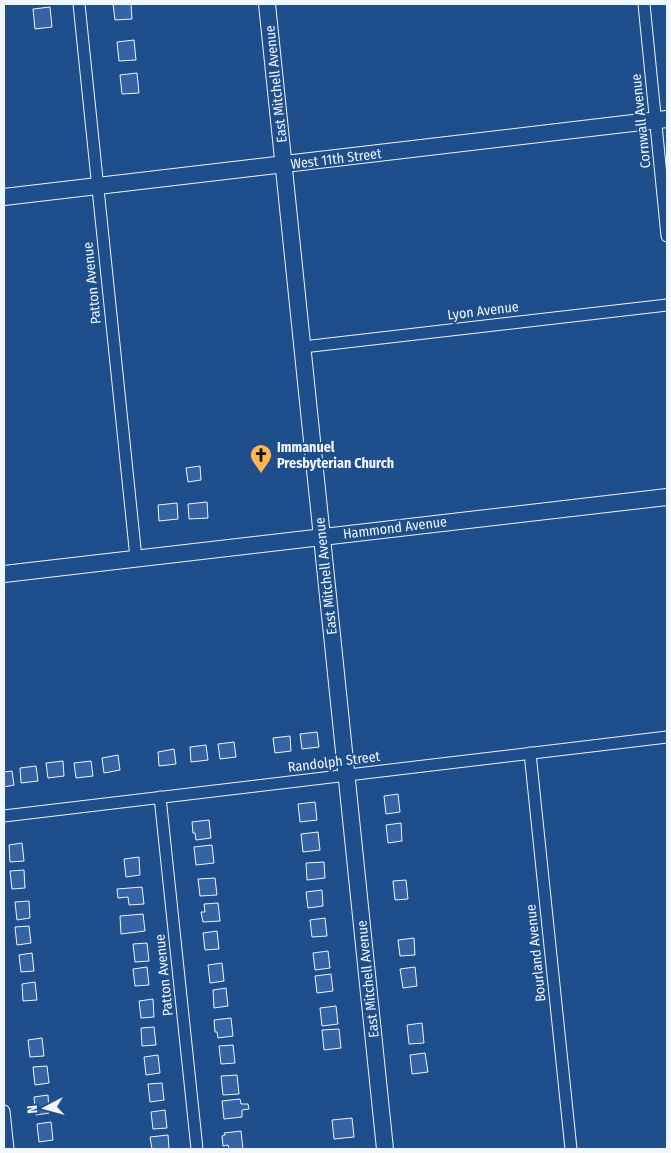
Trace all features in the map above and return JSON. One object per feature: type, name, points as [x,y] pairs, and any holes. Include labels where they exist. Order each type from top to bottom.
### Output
[{"type":"street","name":"Patton Avenue","points":[[79,4],[136,558]]},
{"type":"street","name":"East Mitchell Avenue","points":[[267,4],[385,1149]]},
{"type":"street","name":"Cornwall Avenue","points":[[644,4],[662,120],[667,236]]},
{"type":"street","name":"West 11th Street","points":[[4,197],[662,120]]},
{"type":"street","name":"Lyon Avenue","points":[[303,347],[667,305]]},
{"type":"street","name":"Hammond Avenue","points":[[4,574],[667,497]]},
{"type":"street","name":"Randolph Street","points":[[4,816],[667,737]]},
{"type":"street","name":"Bourland Avenue","points":[[530,753],[571,1149]]},
{"type":"street","name":"Patton Avenue","points":[[160,797],[197,1149]]},
{"type":"street","points":[[4,1111],[8,1149]]},
{"type":"building","points":[[113,4],[131,4],[132,19],[115,20]]},
{"type":"building","points":[[50,7],[52,27],[35,29],[33,9]]},
{"type":"building","points":[[134,40],[136,60],[119,61],[117,42]]},
{"type":"building","points":[[137,73],[139,93],[122,94],[120,75]]},
{"type":"building","points":[[200,466],[201,480],[188,482],[186,468]]},
{"type":"building","points":[[207,502],[208,518],[189,519],[188,504]]},
{"type":"building","points":[[177,503],[178,519],[159,521],[158,505]]},
{"type":"building","points":[[317,732],[319,747],[302,749],[300,734]]},
{"type":"building","points":[[290,736],[291,751],[275,753],[273,738]]},
{"type":"building","points":[[234,742],[236,757],[220,759],[218,744]]},
{"type":"building","points":[[206,745],[208,760],[191,762],[190,747]]},
{"type":"building","points":[[174,749],[176,764],[159,766],[158,752]]},
{"type":"building","points":[[118,755],[120,770],[104,773],[102,758]]},
{"type":"building","points":[[63,761],[64,776],[48,778],[46,763]]},
{"type":"building","points":[[91,761],[93,776],[76,778],[74,763]]},
{"type":"building","points":[[36,766],[38,781],[21,783],[20,768]]},
{"type":"building","points":[[12,771],[14,785],[4,787],[4,772]]},
{"type":"building","points":[[398,794],[400,812],[386,814],[384,796]]},
{"type":"building","points":[[315,802],[317,820],[300,822],[298,804]]},
{"type":"building","points":[[209,820],[211,838],[196,840],[192,822]]},
{"type":"building","points":[[401,823],[402,841],[388,843],[386,825]]},
{"type":"building","points":[[318,832],[320,850],[303,852],[301,834]]},
{"type":"building","points":[[22,843],[24,861],[10,862],[9,845]]},
{"type":"building","points":[[212,845],[214,863],[196,865],[194,847]]},
{"type":"building","points":[[139,857],[140,875],[126,877],[124,859]]},
{"type":"building","points":[[324,862],[325,878],[307,880],[306,863]]},
{"type":"building","points":[[24,870],[25,888],[12,889],[10,871]]},
{"type":"building","points":[[215,878],[217,895],[200,896],[198,879]]},
{"type":"building","points":[[406,880],[408,899],[395,900],[393,881]]},
{"type":"building","points":[[142,887],[144,904],[129,905],[128,897],[118,898],[117,889]]},
{"type":"building","points":[[322,890],[323,906],[308,908],[306,892]]},
{"type":"building","points":[[29,901],[30,918],[17,920],[15,902]]},
{"type":"building","points":[[218,903],[220,921],[203,922],[201,912],[205,912],[204,904]]},
{"type":"building","points":[[143,914],[145,931],[121,934],[120,916]]},
{"type":"building","points":[[325,918],[327,936],[312,937],[310,920]]},
{"type":"building","points":[[29,926],[31,943],[17,945],[15,927]]},
{"type":"building","points":[[217,931],[219,949],[205,950],[203,933]]},
{"type":"building","points":[[414,938],[415,955],[400,956],[398,940]]},
{"type":"building","points":[[147,943],[149,961],[135,962],[133,944]]},
{"type":"building","points":[[328,951],[330,968],[315,970],[313,953]]},
{"type":"building","points":[[32,953],[34,971],[21,972],[19,955]]},
{"type":"building","points":[[222,963],[224,981],[210,983],[208,965]]},
{"type":"building","points":[[147,967],[149,985],[135,986],[133,969]]},
{"type":"building","points":[[415,967],[417,986],[403,988],[400,969]]},
{"type":"building","points":[[331,974],[333,991],[317,993],[315,976]]},
{"type":"building","points":[[35,982],[37,1000],[23,1001],[22,984]]},
{"type":"building","points":[[226,988],[228,1006],[214,1008],[213,990]]},
{"type":"building","points":[[153,999],[154,1017],[141,1018],[139,1001]]},
{"type":"building","points":[[336,1006],[338,1024],[322,1026],[320,1008]]},
{"type":"building","points":[[231,1018],[233,1036],[218,1038],[217,1032],[215,1032],[214,1020]]},
{"type":"building","points":[[422,1023],[424,1043],[409,1044],[407,1025]]},
{"type":"building","points":[[154,1027],[156,1045],[142,1046],[141,1028]]},
{"type":"building","points":[[339,1029],[341,1048],[324,1050],[322,1030]]},
{"type":"building","points":[[42,1038],[44,1056],[30,1057],[28,1040]]},
{"type":"building","points":[[233,1045],[235,1063],[221,1064],[219,1046]]},
{"type":"building","points":[[425,1053],[428,1072],[412,1074],[410,1055]]},
{"type":"building","points":[[158,1055],[160,1073],[146,1075],[144,1057]]},
{"type":"building","points":[[47,1066],[49,1083],[35,1085],[33,1067]]},
{"type":"building","points":[[237,1075],[239,1094],[223,1095],[221,1076]]},
{"type":"building","points":[[162,1083],[164,1100],[150,1102],[148,1084]]},
{"type":"building","points":[[48,1095],[49,1113],[36,1115],[34,1097]]},
{"type":"building","points":[[240,1099],[241,1104],[248,1104],[249,1109],[242,1110],[242,1117],[224,1119],[222,1101]]},
{"type":"building","points":[[165,1110],[167,1128],[153,1129],[151,1112]]},
{"type":"building","points":[[352,1118],[354,1137],[334,1139],[332,1120]]},
{"type":"building","points":[[51,1122],[53,1140],[39,1142],[37,1124]]},
{"type":"building","points":[[241,1131],[243,1149],[229,1149],[228,1145],[223,1146],[222,1136],[225,1135],[224,1133]]},
{"type":"building","points":[[168,1135],[169,1149],[152,1149],[150,1137]]},
{"type":"place","name":"Immanuel Presbyterian Church","points":[[261,474]]}]
